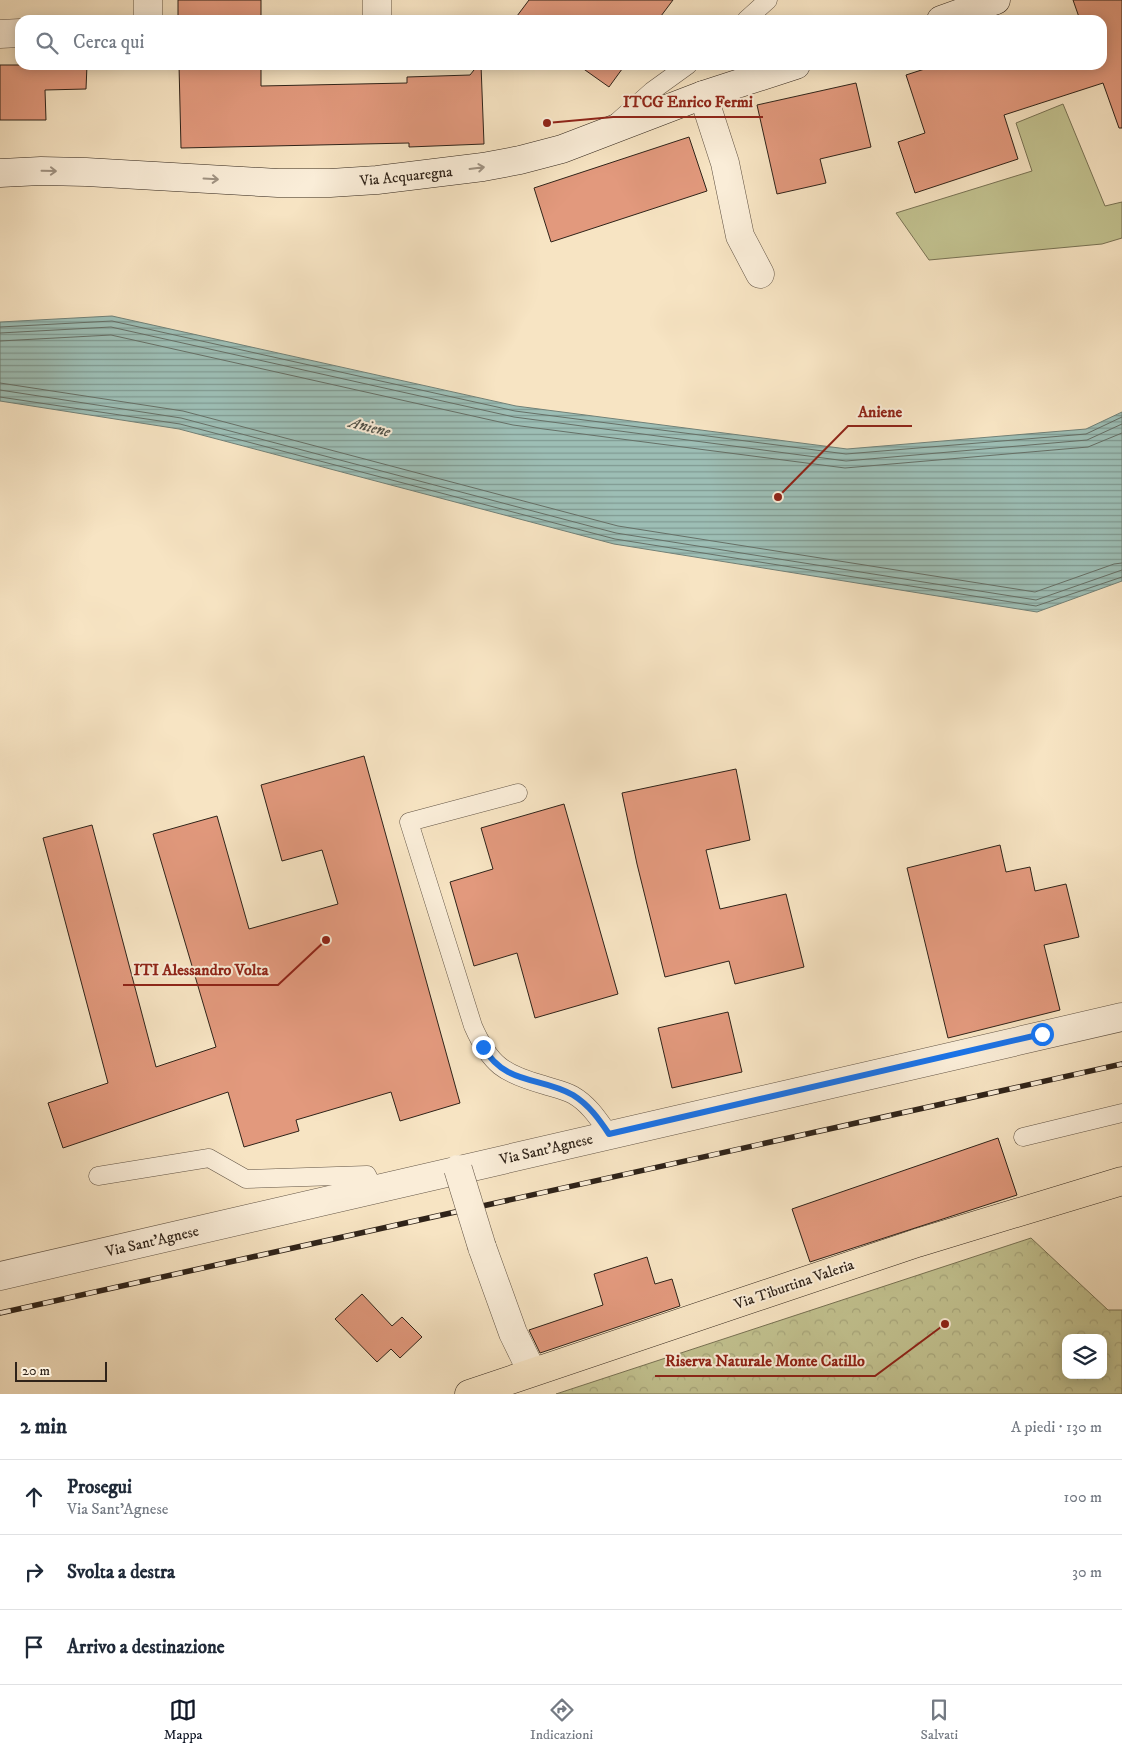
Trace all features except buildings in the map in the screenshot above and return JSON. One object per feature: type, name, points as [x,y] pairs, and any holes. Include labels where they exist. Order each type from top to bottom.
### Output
[{"type":"main road","name":"Via Tiburtina Valeria","points":[[469,1394],[917,1243],[1122,1181]]},
{"type":"street","points":[[148,0],[148,15]]},
{"type":"street","points":[[377,0],[377,15]]},
{"type":"street","points":[[955,15],[996,0]]},
{"type":"street","points":[[0,34],[15,33]]},
{"type":"street","name":"Via Acquaregna","points":[[0,173],[63,172],[278,183],[330,183],[483,167],[562,149],[702,95],[780,70]]},
{"type":"street","points":[[702,95],[725,163],[740,236],[760,274]]},
{"type":"street","name":"Via Sant'Agnese","points":[[0,1276],[1122,1017]]},
{"type":"street","points":[[458,1170],[482,1247],[514,1333],[532,1372]]},
{"type":"lane","points":[[752,15],[768,0]]},
{"type":"lane","points":[[606,132],[652,91],[681,70]]},
{"type":"lane","points":[[518,793],[409,822],[473,1026],[486,1053],[507,1072],[574,1096],[592,1110],[609,1134]]},
{"type":"lane","points":[[1023,1137],[1122,1113]]},
{"type":"lane","points":[[98,1176],[209,1158],[246,1179],[367,1174],[374,1189]]},
{"type":"green space","points":[[1063,104],[1105,206],[1122,202],[1122,238],[1102,244],[929,260],[896,213],[1032,171],[1016,123]]},
{"type":"green space","points":[[1031,1238],[1108,1310],[1122,1310],[1122,1394],[556,1394]]},
{"type":"water","name":"Aniene","points":[[112,316],[516,406],[847,449],[1086,429],[1122,412],[1122,581],[1037,612],[614,544],[179,429],[0,401],[0,322]]},
{"type":"railway","points":[[0,1313],[1122,1064]]},
{"type":"place","name":"ITCG Enrico Fermi","points":[[547,123]]},
{"type":"place","name":"Aniene","points":[[778,497]]},
{"type":"place","name":"ITI Alessandro Volta","points":[[326,940]]},
{"type":"place","name":"Riserva Naturale Monte Catillo","points":[[945,1324]]},
{"type":"route","points":[[483,1047],[495,1063],[507,1072],[574,1096],[592,1110],[609,1134],[1042,1034]]}]
